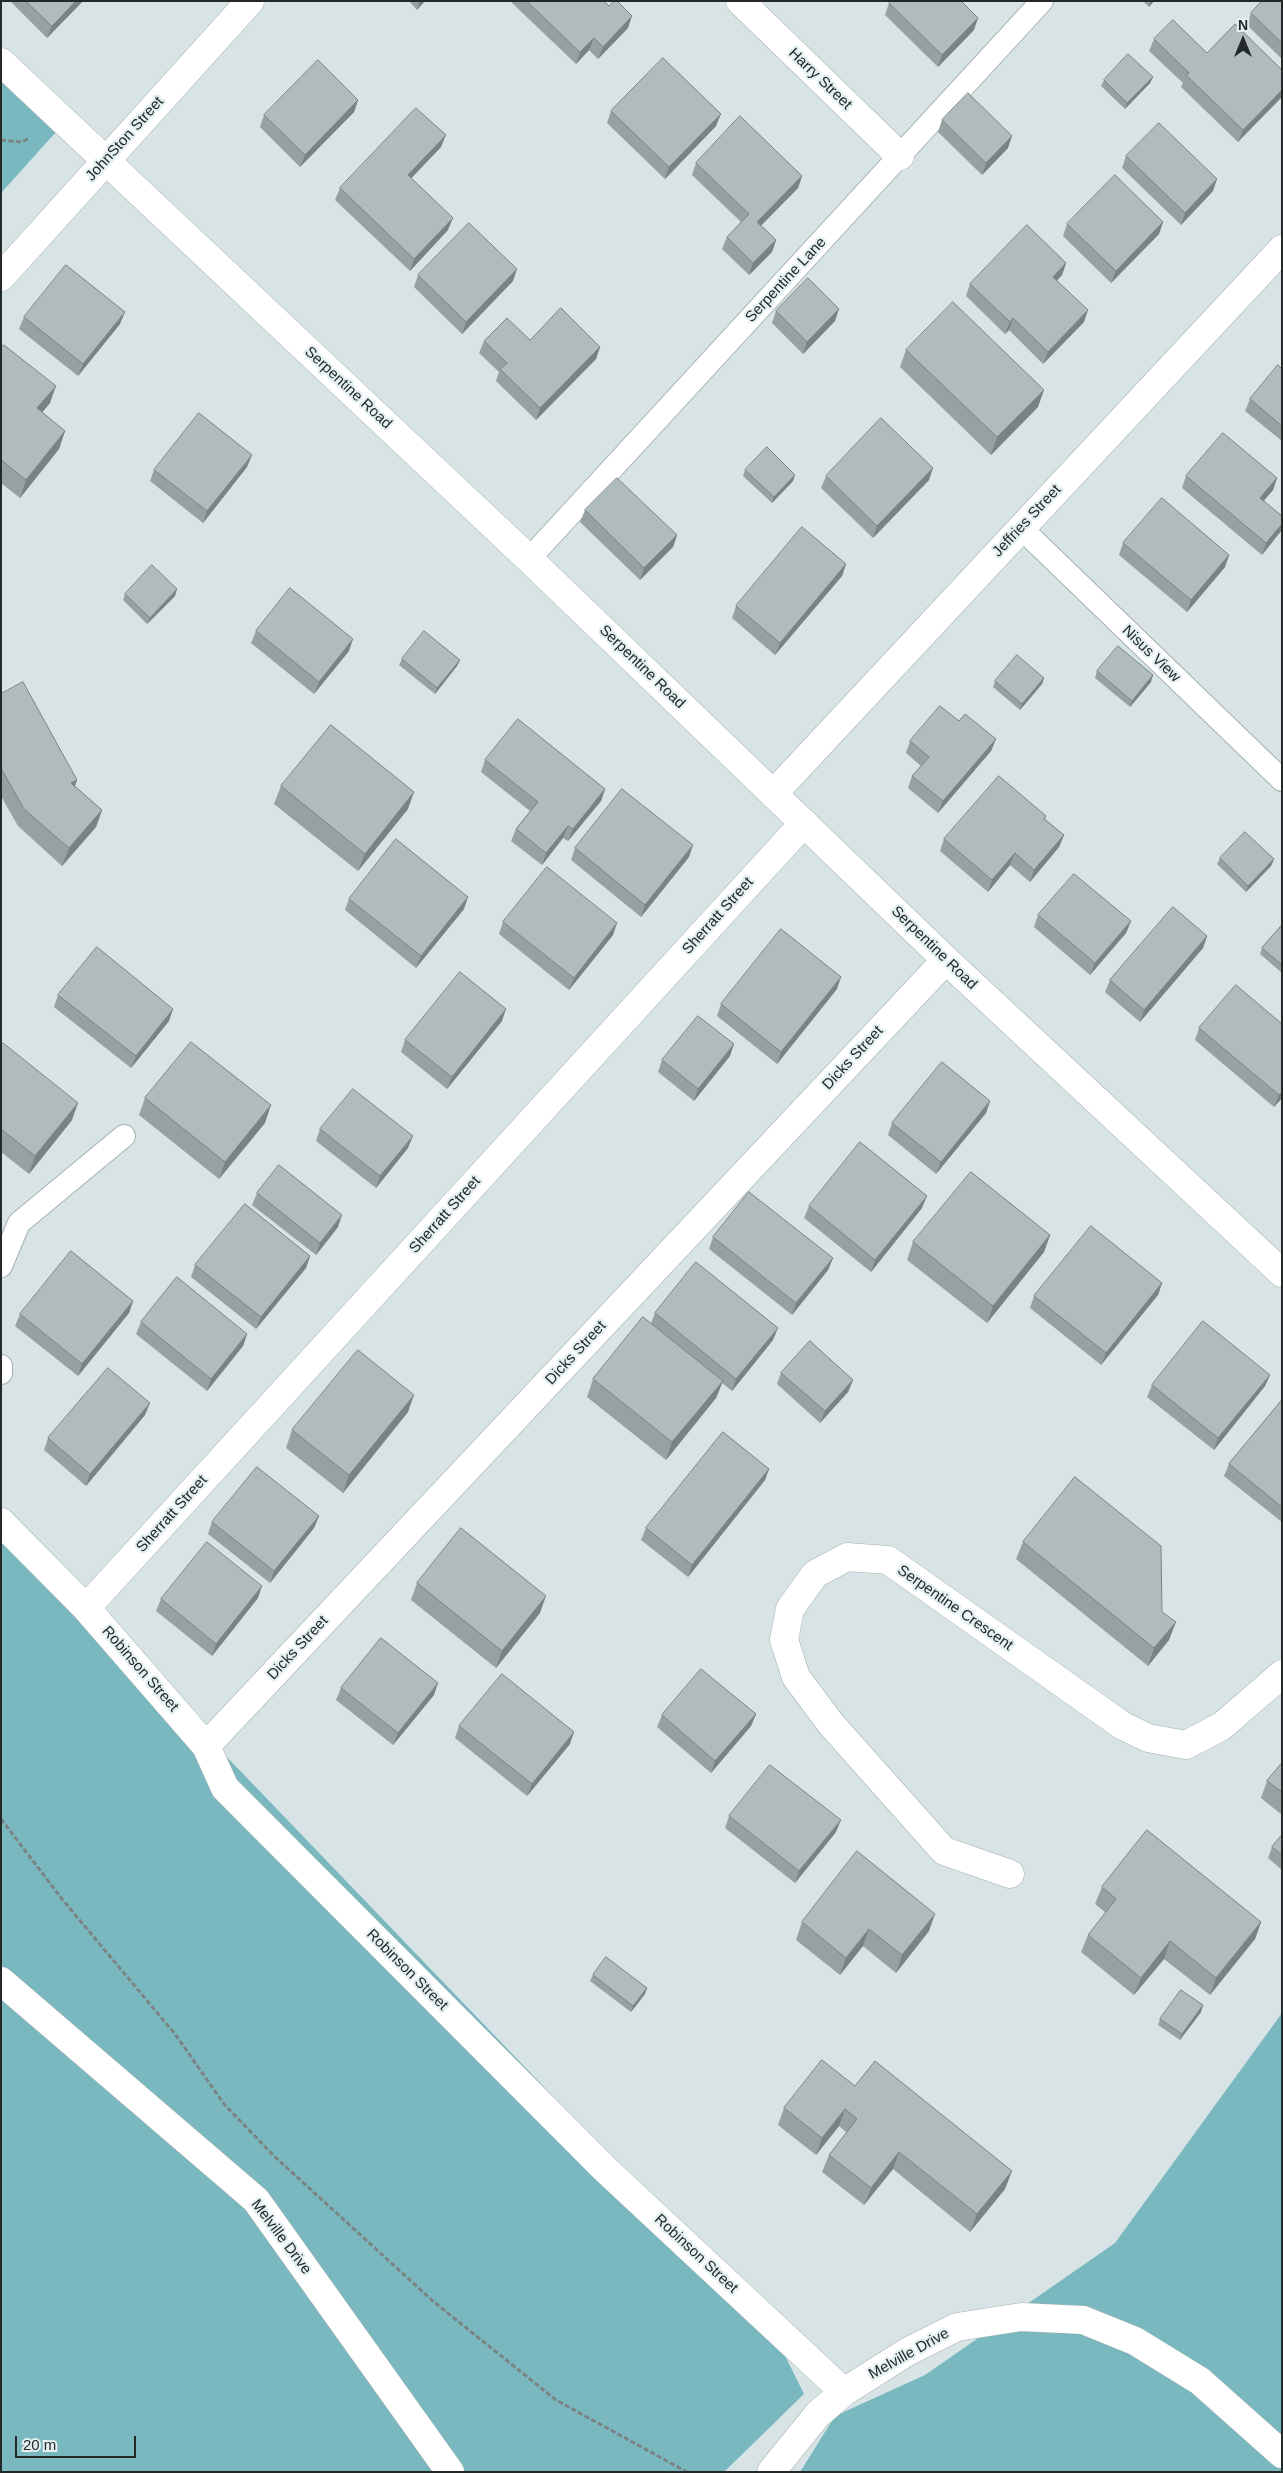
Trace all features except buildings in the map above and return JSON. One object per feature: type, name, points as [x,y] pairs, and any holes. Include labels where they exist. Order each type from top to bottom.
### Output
[{"type":"street","name":"JohnSton Street","points":[[1,278],[250,1]]},
{"type":"street","name":"Harry Street","points":[[740,1],[900,156]]},
{"type":"street","name":"Serpentine Road","points":[[1,62],[529,559],[946,960],[1282,1273]]},
{"type":"street","name":"Jeffries Street","points":[[773,794],[1282,249]]},
{"type":"street","name":"Sherratt Street","points":[[86,1608],[804,822]]},
{"type":"street","name":"Dicks Street","points":[[206,1746],[946,960]]},
{"type":"street","name":"Robinson Street","points":[[1,1522],[86,1608],[206,1746],[225,1788],[606,2170],[844,2392]]},
{"type":"street","name":"Serpentine Crescent","points":[[1010,1874],[944,1851],[831,1724],[796,1676],[784,1640],[790,1609],[815,1574],[847,1557],[888,1560],[1123,1726],[1148,1738],[1186,1745],[1222,1726],[1282,1674]]},
{"type":"street","name":"Melville Drive","points":[[1,1981],[256,2200],[450,2472]]},
{"type":"street","name":"Melville Drive","points":[[771,2472],[818,2414],[844,2392],[907,2352],[957,2327],[1021,2317],[1082,2320],[1135,2341],[1200,2381],[1282,2454]]},
{"type":"lane","name":"Serpentine Lane","points":[[529,559],[1042,1]]},
{"type":"lane","name":"Nisus View","points":[[1021,528],[1282,780]]},
{"type":"lane","points":[[1,1266],[19,1223],[124,1136]]},
{"type":"lane","points":[[1,1366],[1,1373]]},
{"type":"path","points":[[1,1819],[62,1900],[175,2034],[224,2104],[274,2156],[434,2302],[556,2400],[687,2472]]},
{"type":"shaded area","points":[[1,62],[65,122],[1,193]]},
{"type":"shaded area","points":[[1,1522],[767,2319],[804,2394],[724,2472],[1,2472]]},
{"type":"shaded area","points":[[1282,2013],[1282,2472],[800,2472],[835,2416],[925,2375],[1115,2243]]}]
